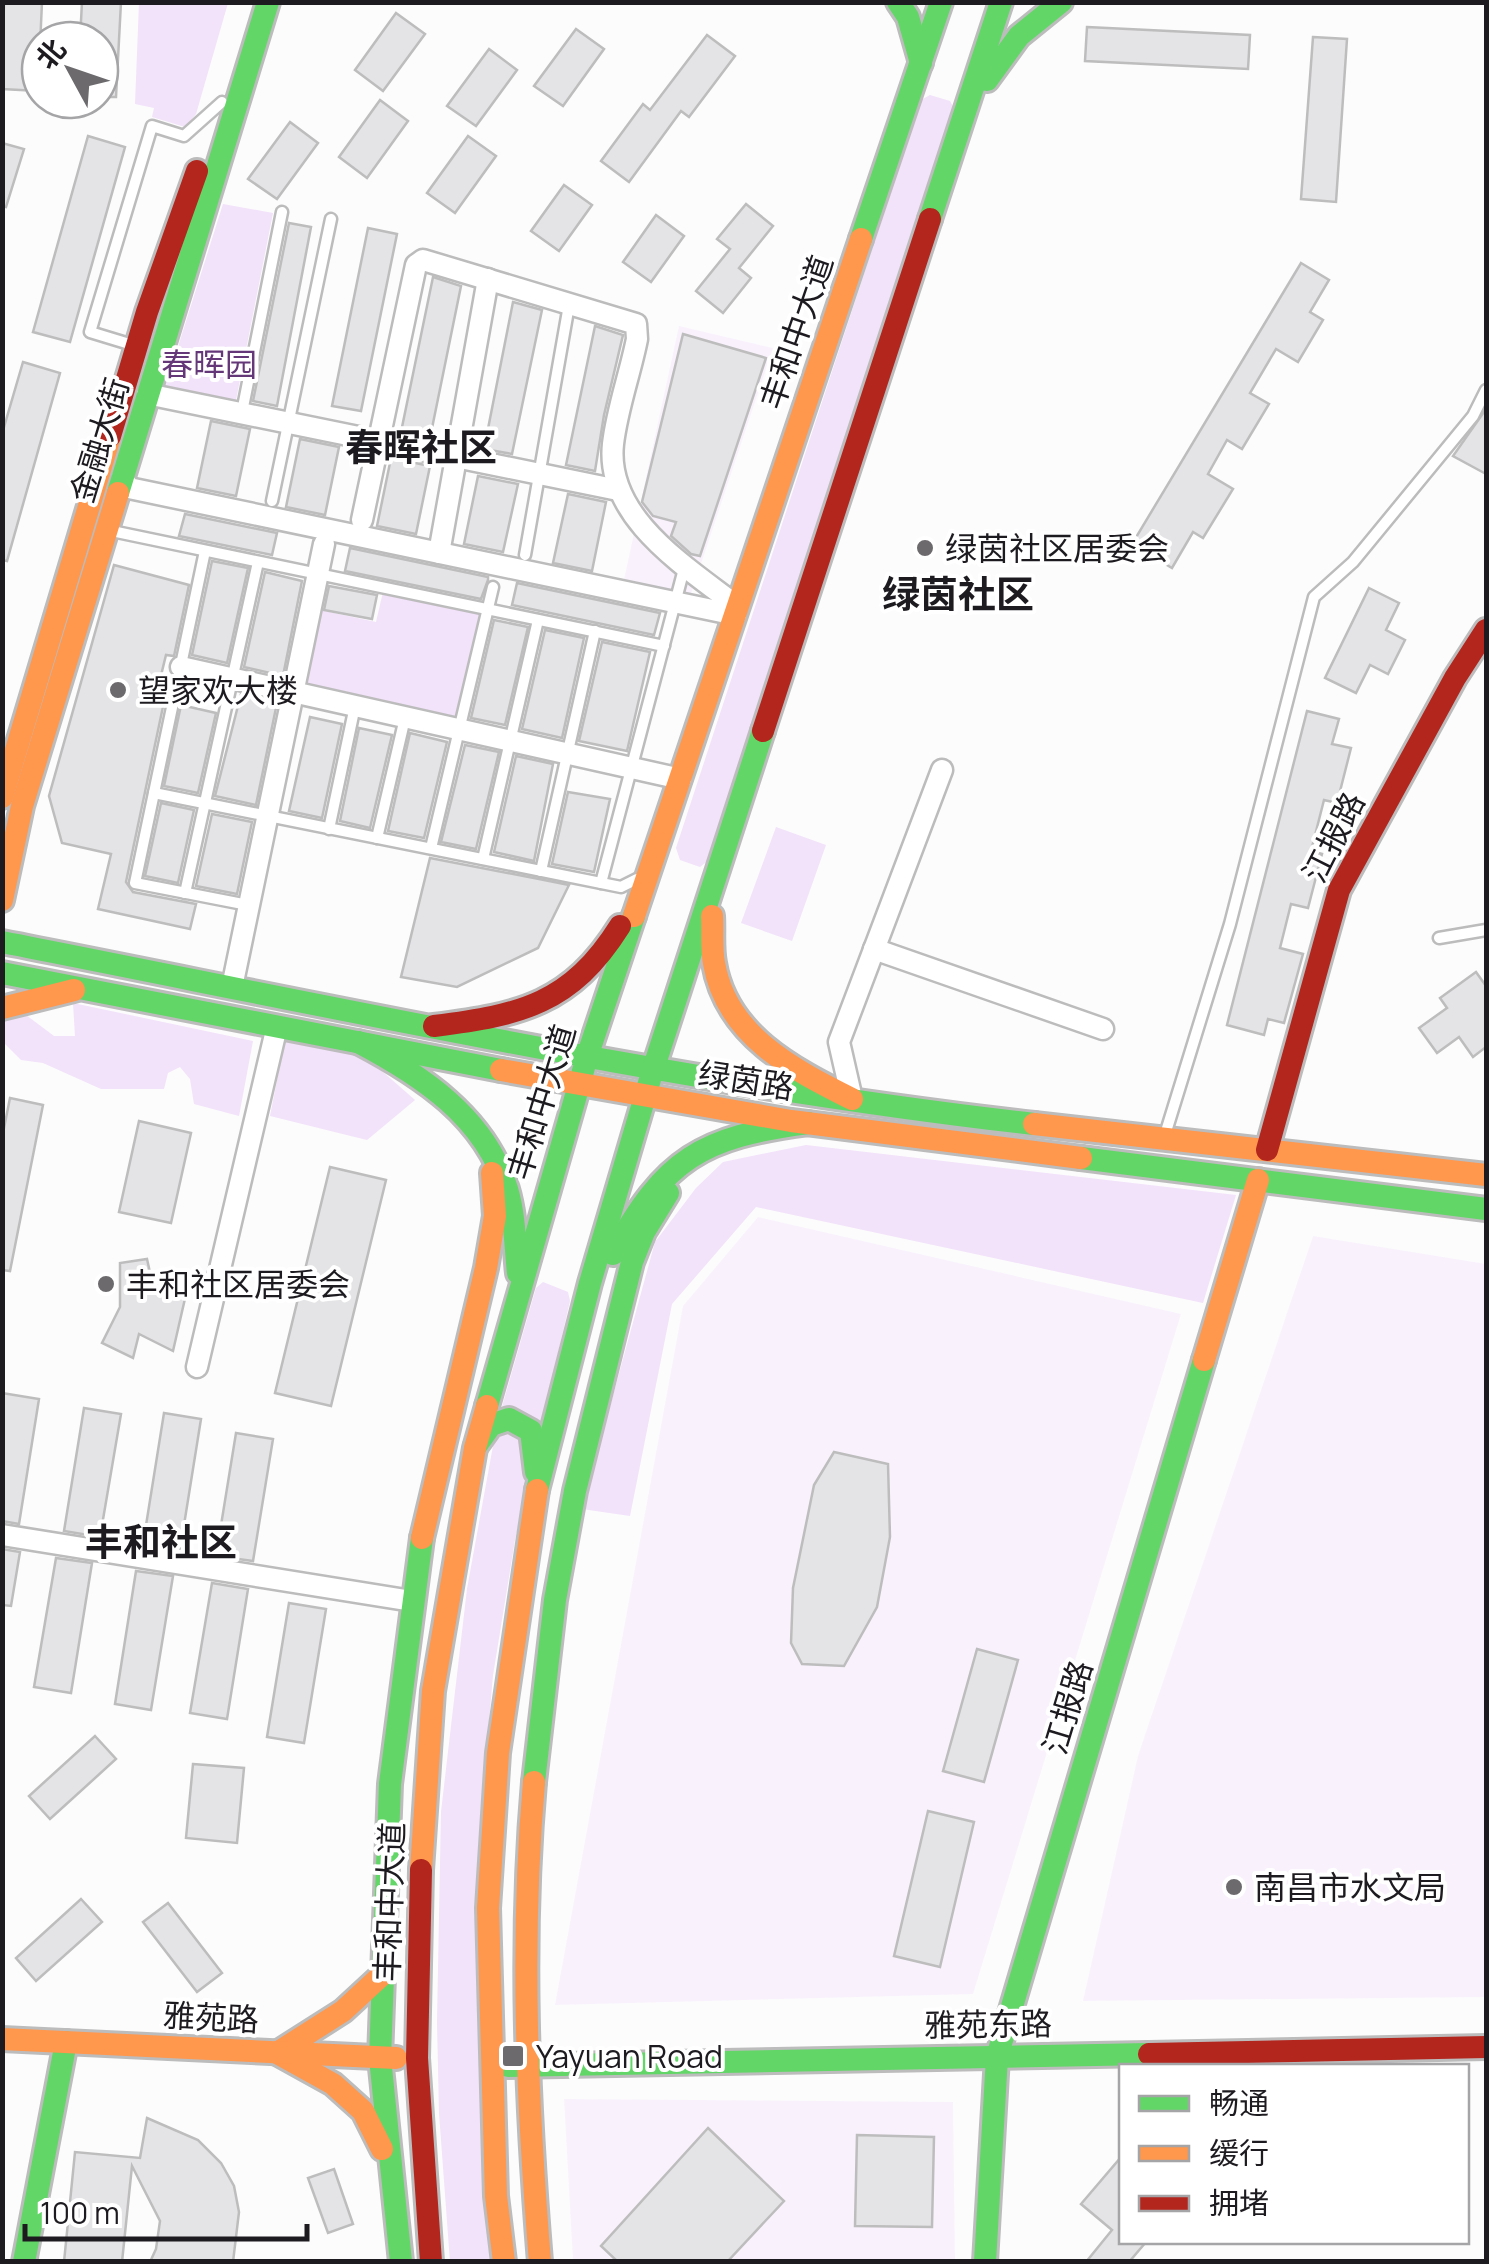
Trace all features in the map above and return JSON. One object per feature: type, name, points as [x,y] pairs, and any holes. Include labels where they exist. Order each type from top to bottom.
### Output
[{"type":"main road","name":"金融大街","points":[[2,797],[136,346],[222,102],[250,2]]},
{"type":"main road","name":"金融大街","points":[[2,900],[22,806],[268,2]]},
{"type":"main road","points":[[898,2],[908,17],[921,63]]},
{"type":"main road","name":"丰和中大道","points":[[431,2262],[417,2058],[420,1884],[433,1692],[475,1448],[587,1056],[941,2]]},
{"type":"main road","points":[[504,2262],[496,2196],[488,1908],[498,1752],[538,1486],[583,1311],[654,1067],[1001,2]]},
{"type":"main road","points":[[962,123],[1001,56],[1030,22],[1061,2]]},
{"type":"main road","name":"江报路","points":[[1268,1150],[1339,890],[1455,678],[1486,630]]},
{"type":"main road","points":[[434,1026],[520,1013],[566,989],[580,979],[610,944],[649,874]]},
{"type":"main road","points":[[711,892],[714,965],[726,1002],[751,1037],[790,1068],[852,1099]]},
{"type":"main road","name":"绿茵路","points":[[2,942],[587,1056],[953,1115],[1486,1175]]},
{"type":"main road","name":"绿茵路","points":[[2,973],[579,1085],[808,1124],[1486,1209]]},
{"type":"main road","points":[[2,1008],[80,988]]},
{"type":"main road","points":[[358,1042],[400,1063],[430,1085],[461,1113],[491,1151],[507,1190],[520,1293]]},
{"type":"main road","points":[[583,1311],[630,1221],[667,1174],[708,1145],[744,1132],[808,1124]]},
{"type":"main road","points":[[401,2262],[380,2058],[390,1784],[412,1601],[430,1496],[495,1216],[491,1151]]},
{"type":"main road","points":[[540,2262],[526,2122],[528,1864],[536,1758],[557,1590],[580,1462],[638,1244],[688,1160]]},
{"type":"main road","name":"江报路","points":[[985,2262],[997,2056],[1258,1180]]},
{"type":"main road","points":[[475,1448],[491,1424],[509,1419],[531,1431],[538,1486]]},
{"type":"main road","points":[[382,1974],[344,2011],[277,2053],[332,2084],[364,2111],[390,2166]]},
{"type":"main road","name":"雅苑路","points":[[2,2039],[417,2058]]},
{"type":"main road","points":[[24,2262],[66,2042]]},
{"type":"main road","name":"雅苑东路","points":[[492,2066],[1486,2048]]},
{"type":"street","points":[[362,520],[416,265],[424,260],[636,324],[634,353],[613,443],[612,471],[618,490],[630,512],[737,611]]},
{"type":"street","points":[[439,552],[488,279]]},
{"type":"street","points":[[147,394],[618,490]]},
{"type":"street","points":[[122,477],[129,488],[676,602],[737,611]]},
{"type":"street","points":[[232,987],[324,544]]},
{"type":"street","points":[[180,667],[680,779]]},
{"type":"street","points":[[852,1099],[839,1042],[942,770]]},
{"type":"street","points":[[874,950],[1103,1029]]},
{"type":"street","points":[[197,1367],[278,1026]]},
{"type":"street","points":[[2,1536],[412,1601]]},
{"type":"lane","points":[[136,346],[90,332],[152,126],[184,136],[222,102]]},
{"type":"lane","points":[[242,414],[282,212]]},
{"type":"lane","points":[[272,501],[331,219]]},
{"type":"lane","points":[[525,555],[569,303]]},
{"type":"lane","points":[[1164,1139],[1230,924],[1314,597],[1354,562],[1472,416],[1486,390]]},
{"type":"lane","points":[[106,530],[664,646]]},
{"type":"lane","points":[[205,551],[135,883],[248,905]]},
{"type":"lane","points":[[185,893],[258,562]]},
{"type":"lane","points":[[601,882],[686,565]]},
{"type":"lane","points":[[432,848],[493,586]]},
{"type":"lane","points":[[483,859],[538,620]]},
{"type":"lane","points":[[541,870],[596,632]]},
{"type":"lane","points":[[329,829],[355,706]]},
{"type":"lane","points":[[377,838],[404,718]]},
{"type":"lane","points":[[154,793],[621,887],[649,874]]},
{"type":"lane","points":[[1439,938],[1486,930]]},
{"type":"shaded area","points":[[679,326],[773,348],[691,594],[623,584]]},
{"type":"shaded area","points":[[758,1217],[1181,1314],[973,1994],[555,2005],[683,1306]]},
{"type":"shaded area","points":[[1313,1236],[1486,1264],[1486,1997],[1083,2001],[1138,1756]]},
{"type":"shaded area","points":[[564,2099],[953,2102],[955,2261],[573,2261]]},
{"type":"green space","points":[[139,3],[228,3],[196,114],[185,127],[152,117],[154,108],[135,104]]},
{"type":"green space","points":[[930,95],[950,101],[956,112],[709,860],[700,867],[680,860],[676,848],[921,100]]},
{"type":"green space","name":"春晖园","points":[[223,204],[273,213],[235,405],[165,388]]},
{"type":"green space","points":[[383,592],[481,613],[456,725],[297,689],[315,609],[376,622]]},
{"type":"green space","points":[[776,827],[826,845],[792,941],[741,923]]},
{"type":"green space","points":[[73,1003],[253,1041],[239,1116],[194,1104],[190,1079],[180,1067],[168,1073],[164,1089],[101,1089],[43,1063],[21,1060],[4,1043],[3,1020],[22,1012],[54,1036],[75,1036]]},
{"type":"green space","points":[[285,1040],[352,1053],[375,1065],[415,1100],[367,1140],[270,1116]]},
{"type":"green space","points":[[806,1145],[1236,1195],[1203,1303],[756,1207],[672,1304],[630,1516],[582,1509],[655,1242],[696,1188],[723,1162]]},
{"type":"green space","points":[[543,1282],[568,1292],[570,1301],[515,1540],[493,1675],[479,1837],[492,2261],[450,2262],[437,2022],[441,1812],[467,1589],[497,1424],[536,1288]]},
{"type":"building","points":[[4,2],[42,2],[41,20],[20,20],[20,90],[2,89]]},
{"type":"building","points":[[82,2],[121,2],[120,21],[81,20]]},
{"type":"building","points":[[396,13],[425,34],[383,91],[355,70]]},
{"type":"building","points":[[1087,27],[1250,35],[1248,69],[1085,61]]},
{"type":"building","points":[[576,29],[604,49],[563,106],[534,86]]},
{"type":"building","points":[[707,35],[735,56],[689,117],[681,111],[629,182],[601,161],[643,104],[650,110]]},
{"type":"building","points":[[1313,37],[1347,39],[1336,202],[1301,199]]},
{"type":"building","points":[[489,49],[517,70],[476,126],[447,106]]},
{"type":"building","points":[[380,100],[408,121],[367,178],[339,157]]},
{"type":"building","points":[[290,122],[318,143],[277,199],[248,179]]},
{"type":"building","points":[[88,136],[125,147],[70,342],[33,332]]},
{"type":"building","points":[[468,136],[496,156],[455,213],[427,193]]},
{"type":"building","points":[[2,143],[24,149],[6,207],[2,206]]},
{"type":"building","points":[[564,185],[592,205],[559,251],[531,231]]},
{"type":"building","points":[[746,204],[773,226],[739,268],[751,278],[723,313],[696,291],[730,249],[717,239]]},
{"type":"building","points":[[656,215],[684,236],[651,282],[623,262]]},
{"type":"building","points":[[289,223],[311,227],[277,406],[253,401]]},
{"type":"building","points":[[368,228],[397,234],[361,411],[332,406]]},
{"type":"building","points":[[1301,263],[1329,280],[1310,312],[1323,320],[1298,362],[1276,349],[1250,393],[1269,404],[1242,449],[1227,440],[1208,474],[1233,489],[1203,538],[1193,532],[1172,568],[1132,544]]},
{"type":"building","points":[[433,277],[461,286],[430,438],[401,432]]},
{"type":"building","points":[[513,302],[542,310],[512,454],[484,449]]},
{"type":"building","points":[[595,326],[623,335],[595,471],[566,465]]},
{"type":"building","points":[[683,334],[766,358],[700,556],[691,554],[671,536],[676,522],[653,516],[642,502]]},
{"type":"building","points":[[23,362],[60,373],[7,561],[2,560],[2,434]]},
{"type":"building","points":[[1486,409],[1486,474],[1453,456]]},
{"type":"building","points":[[211,421],[250,429],[236,496],[197,488]]},
{"type":"building","points":[[300,439],[339,447],[325,515],[286,507]]},
{"type":"building","points":[[391,458],[430,466],[416,534],[377,526]]},
{"type":"building","points":[[478,476],[518,484],[503,552],[464,544]]},
{"type":"building","points":[[568,494],[606,502],[592,571],[553,563]]},
{"type":"building","points":[[185,514],[277,533],[272,555],[179,536]]},
{"type":"building","points":[[350,548],[488,580],[481,599],[345,571]]},
{"type":"building","points":[[212,561],[248,568],[227,663],[192,655]]},
{"type":"building","name":"望家欢大楼","points":[[114,565],[189,585],[174,656],[166,655],[155,700],[164,702],[126,882],[133,892],[196,904],[190,929],[98,909],[111,854],[62,843],[49,796]]},
{"type":"building","points":[[265,572],[302,581],[283,676],[244,667]]},
{"type":"building","points":[[517,583],[660,613],[654,635],[512,605]]},
{"type":"building","points":[[329,586],[377,595],[372,619],[324,610]]},
{"type":"building","points":[[1369,588],[1399,603],[1386,630],[1405,640],[1388,674],[1370,665],[1356,693],[1325,678]]},
{"type":"building","points":[[494,620],[528,627],[505,725],[471,718]]},
{"type":"building","points":[[545,630],[584,638],[562,738],[522,729]]},
{"type":"building","points":[[602,642],[650,652],[627,751],[579,741]]},
{"type":"building","points":[[241,694],[277,703],[256,805],[215,796]]},
{"type":"building","points":[[181,705],[216,713],[198,793],[164,786]]},
{"type":"building","points":[[1307,711],[1339,719],[1332,744],[1351,748],[1337,803],[1324,800],[1311,851],[1322,854],[1308,908],[1291,904],[1280,948],[1303,954],[1284,1023],[1268,1019],[1264,1035],[1227,1025]]},
{"type":"building","points":[[310,717],[342,724],[322,818],[289,811]]},
{"type":"building","points":[[359,728],[392,735],[370,828],[340,821]]},
{"type":"building","points":[[410,733],[447,742],[424,838],[388,831]]},
{"type":"building","points":[[465,745],[499,752],[476,849],[441,842]]},
{"type":"building","points":[[516,756],[553,764],[534,861],[494,852]]},
{"type":"building","points":[[568,792],[610,799],[594,872],[552,864]]},
{"type":"building","points":[[161,803],[194,810],[178,883],[145,876]]},
{"type":"building","points":[[212,814],[252,822],[237,894],[196,886]]},
{"type":"building","points":[[430,858],[569,885],[538,948],[457,987],[401,977]]},
{"type":"building","points":[[1476,972],[1486,986],[1486,1047],[1473,1057],[1459,1037],[1437,1053],[1419,1028],[1447,1008],[1440,998]]},
{"type":"building","points":[[10,1098],[43,1105],[10,1271],[2,1270],[2,1138]]},
{"type":"building","points":[[139,1121],[191,1133],[171,1223],[119,1212]]},
{"type":"building","points":[[330,1167],[386,1180],[331,1406],[275,1393]]},
{"type":"building","points":[[147,1259],[151,1277],[189,1281],[173,1351],[139,1334],[133,1358],[102,1343],[120,1307],[120,1263]]},
{"type":"building","points":[[2,1393],[39,1399],[19,1524],[2,1521]]},
{"type":"building","points":[[84,1408],[121,1414],[100,1537],[64,1531]]},
{"type":"building","points":[[164,1413],[201,1419],[180,1550],[143,1544]]},
{"type":"building","points":[[236,1433],[273,1439],[253,1561],[216,1556]]},
{"type":"building","points":[[834,1452],[888,1464],[890,1537],[877,1607],[844,1666],[802,1664],[791,1643],[793,1588],[814,1485]]},
{"type":"building","points":[[2,1549],[20,1552],[11,1606],[2,1605]]},
{"type":"building","points":[[56,1558],[92,1563],[71,1693],[34,1687]]},
{"type":"building","points":[[136,1571],[173,1576],[151,1710],[115,1704]]},
{"type":"building","points":[[212,1583],[248,1589],[227,1719],[190,1713]]},
{"type":"building","points":[[289,1603],[326,1609],[304,1743],[267,1737]]},
{"type":"building","points":[[977,1649],[1018,1660],[984,1782],[943,1771]]},
{"type":"building","points":[[95,1736],[116,1759],[50,1819],[29,1796]]},
{"type":"building","points":[[193,1764],[244,1768],[237,1843],[186,1838]]},
{"type":"building","points":[[928,1811],[974,1822],[940,1967],[894,1956]]},
{"type":"building","points":[[81,1899],[102,1922],[36,1981],[16,1958]]},
{"type":"building","points":[[168,1903],[222,1973],[197,1992],[143,1922]]},
{"type":"building","points":[[147,2118],[198,2140],[221,2163],[234,2186],[239,2212],[233,2262],[150,2262],[160,2221],[132,2166],[122,2262],[64,2262],[75,2152],[140,2158]]},
{"type":"building","points":[[708,2128],[784,2201],[727,2262],[618,2262],[601,2246]]},
{"type":"building","points":[[857,2135],[934,2137],[932,2227],[855,2226]]},
{"type":"building","points":[[1119,2160],[1119,2244],[1144,2244],[1129,2262],[1086,2262],[1112,2230],[1081,2204]]},
{"type":"building","points":[[334,2169],[353,2224],[328,2233],[308,2178]]},
{"type":"traffic: fast","points":[[118,493],[268,2]]},
{"type":"traffic: fast","points":[[898,2],[908,17],[921,63]]},
{"type":"traffic: fast","points":[[861,239],[941,2]]},
{"type":"traffic: fast","points":[[930,219],[1001,2]]},
{"type":"traffic: fast","points":[[987,80],[1019,36],[1061,2]]},
{"type":"traffic: fast","points":[[537,1490],[590,1283],[651,1076],[763,731]]},
{"type":"traffic: fast","points":[[487,1406],[587,1057],[634,916]]},
{"type":"traffic: fast","points":[[2,942],[645,1067],[774,1089],[1034,1124]]},
{"type":"traffic: fast","points":[[2,973],[501,1070]]},
{"type":"traffic: fast","points":[[358,1042],[427,1084],[483,1140],[507,1189],[518,1273]]},
{"type":"traffic: fast","points":[[613,1254],[650,1195],[690,1158],[740,1136],[808,1123]]},
{"type":"traffic: fast","points":[[1081,1158],[1486,1209]]},
{"type":"traffic: fast","points":[[534,1782],[555,1600],[575,1491],[632,1262],[644,1232],[668,1193]]},
{"type":"traffic: fast","points":[[985,2262],[997,2057],[1204,1360]]},
{"type":"traffic: fast","points":[[476,1446],[491,1425],[509,1419],[531,1431],[536,1472]]},
{"type":"traffic: fast","points":[[401,2262],[380,2058],[390,1784],[422,1538]]},
{"type":"traffic: fast","points":[[24,2262],[66,2042]]},
{"type":"traffic: fast","points":[[508,2066],[1149,2054]]},
{"type":"traffic: slow","points":[[634,916],[861,239]]},
{"type":"traffic: slow","points":[[2,797],[110,436]]},
{"type":"traffic: slow","points":[[2,900],[22,806],[118,493]]},
{"type":"traffic: slow","points":[[712,916],[714,963],[721,988],[747,1030],[785,1062],[852,1099]]},
{"type":"traffic: slow","points":[[2,1008],[74,990]]},
{"type":"traffic: slow","points":[[501,1070],[791,1121],[1081,1158]]},
{"type":"traffic: slow","points":[[1034,1124],[1486,1175]]},
{"type":"traffic: slow","points":[[422,1538],[486,1268],[495,1216],[492,1173]]},
{"type":"traffic: slow","points":[[1204,1360],[1258,1180]]},
{"type":"traffic: slow","points":[[421,1870],[433,1691],[475,1448],[487,1406]]},
{"type":"traffic: slow","points":[[504,2262],[496,2196],[488,1908],[498,1753],[537,1490]]},
{"type":"traffic: slow","points":[[534,1782],[527,1902],[527,2022],[540,2262]]},
{"type":"traffic: slow","points":[[382,1975],[343,2011],[277,2053],[333,2084],[363,2111],[382,2149]]},
{"type":"traffic: slow","points":[[2,2039],[396,2058]]},
{"type":"traffic: jam","points":[[110,436],[147,312],[197,171]]},
{"type":"traffic: jam","points":[[763,731],[930,219]]},
{"type":"traffic: jam","points":[[1267,1150],[1339,890],[1455,678],[1486,630]]},
{"type":"traffic: jam","points":[[434,1026],[493,1017],[541,1001],[582,973],[620,926]]},
{"type":"traffic: jam","points":[[421,1870],[417,2058],[431,2262]]},
{"type":"traffic: jam","points":[[1149,2054],[1486,2047]]},
{"type":"place","name":"绿茵社区居委会","points":[[925,548]]},
{"type":"place","name":"望家欢大楼","points":[[118,690]]},
{"type":"place","name":"丰和社区居委会","points":[[106,1284]]},
{"type":"place","name":"南昌市水文局","points":[[1234,1887]]},
{"type":"place","name":"Yayuan Road","points":[[513,2056]]},
{"type":"district","name":"春晖社区","points":[[421,446]]},
{"type":"district","name":"绿茵社区","points":[[958,593]]},
{"type":"district","name":"丰和社区","points":[[161,1541]]}]
